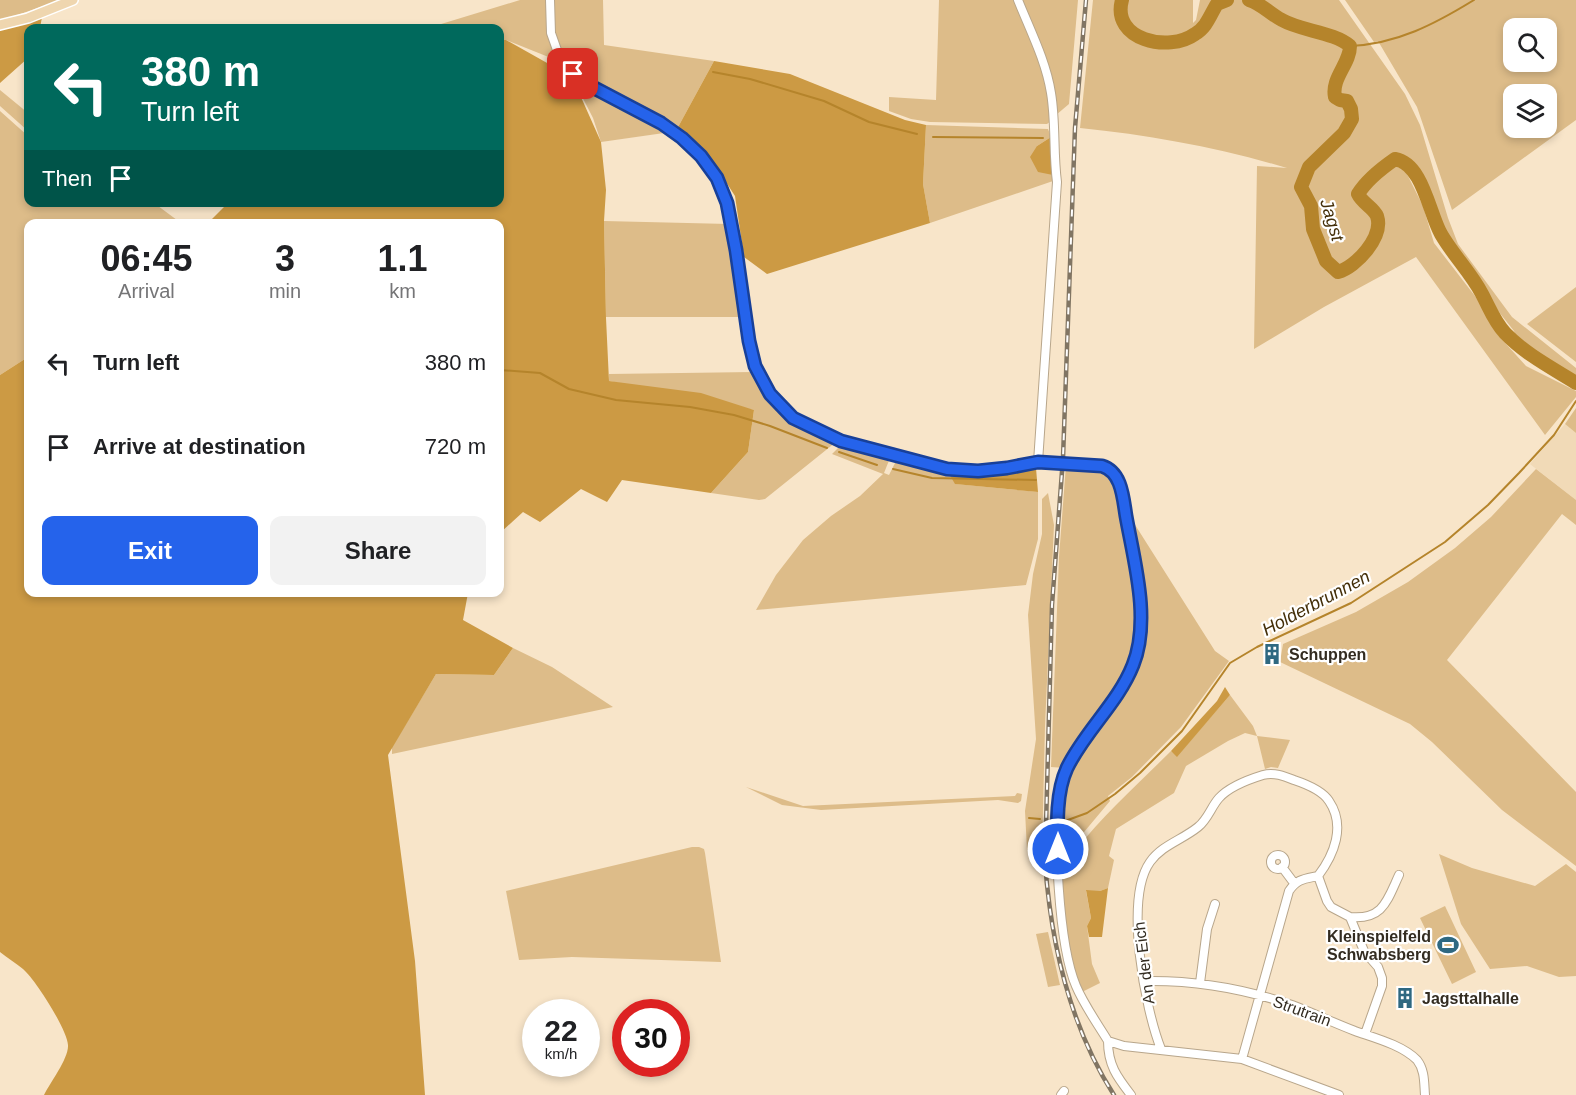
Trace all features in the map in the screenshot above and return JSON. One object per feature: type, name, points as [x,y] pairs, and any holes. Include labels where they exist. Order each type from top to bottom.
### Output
[{"type":"main road","points":[[0,25],[28,18],[73,0]]},
{"type":"street","points":[[550,0],[551,33],[562,67],[583,82],[661,123],[682,138],[701,156],[717,178],[727,203],[755,366],[770,394],[793,418],[841,441],[947,469],[978,471],[1038,462],[1102,466],[1114,473],[1123,497],[1142,624],[1134,663],[1122,688],[1066,770],[1061,790],[1057,829],[1063,928],[1071,969],[1076,986],[1108,1041],[1108,1056],[1113,1068],[1131,1095]]},
{"type":"street","points":[[1018,0],[1047,73],[1055,127],[1054,165],[1057,182],[1038,462]]},
{"type":"street","name":"An der Eich","points":[[1161,1049],[1155,1033],[1144,981],[1137,908],[1144,873],[1160,850],[1197,828],[1207,818],[1218,799],[1228,790],[1274,773],[1319,791],[1329,800],[1339,832],[1330,856],[1314,877]]},
{"type":"street","points":[[1282,867],[1294,883]]},
{"type":"street","points":[[1242,1059],[1289,891],[1294,883],[1303,878],[1314,877],[1331,906],[1350,916],[1362,918],[1384,907],[1399,875]]},
{"type":"street","points":[[1200,983],[1207,929],[1215,904]]},
{"type":"street","points":[[1350,916],[1364,951],[1378,967],[1382,978],[1382,986],[1365,1034]]},
{"type":"street","name":"Strutrain","points":[[1144,981],[1171,980],[1200,983],[1258,996],[1293,1006],[1365,1034],[1410,1054],[1419,1063],[1423,1073],[1425,1095]]},
{"type":"street","points":[[1108,1041],[1124,1046],[1242,1059],[1339,1095]]},
{"type":"shaded area","points":[[0,0],[61,0],[0,21]]},
{"type":"shaded area","points":[[520,0],[547,0],[548,24],[555,57],[551,58],[504,40],[504,24],[441,24]]},
{"type":"shaded area","points":[[553,0],[603,0],[604,45],[714,61],[677,129],[587,80],[573,68],[559,47],[553,23]]},
{"type":"shaded area","points":[[939,0],[1016,0],[1043,73],[1051,121],[1047,124],[930,122],[911,119],[889,111],[889,97],[936,100]]},
{"type":"shaded area","points":[[1022,0],[1078,0],[1069,104],[1056,115]]},
{"type":"shaded area","points":[[1093,0],[1193,0],[1193,23],[1196,20],[1200,0],[1339,0],[1405,94],[1420,125],[1458,244],[1512,317],[1576,368],[1576,378],[1517,340],[1514,331],[1491,302],[1444,231],[1423,178],[1413,162],[1406,161],[1400,169],[1405,170],[1423,206],[1434,243],[1485,309],[1498,335],[1526,366],[1576,391],[1576,397],[1545,435],[1416,257],[1324,307],[1254,349],[1257,166],[1287,168],[1185,143],[1080,128]]},
{"type":"shaded area","points":[[1345,0],[1576,0],[1576,120],[1557,134],[1557,84],[1503,84],[1503,138],[1551,138],[1452,210],[1417,107],[1378,41],[1374,42]]},
{"type":"shaded area","points":[[42,17],[41,24],[24,24],[24,62],[0,83],[0,28]]},
{"type":"shaded area","points":[[504,40],[506,40],[572,77],[601,142],[606,190],[604,221],[609,381],[701,393],[754,410],[748,452],[711,493],[622,480],[607,502],[581,489],[540,522],[523,512],[504,529],[504,219],[212,219],[224,207],[504,207]]},
{"type":"shaded area","points":[[714,61],[790,74],[905,120],[926,125],[923,184],[930,223],[767,274],[744,257],[735,196],[710,157],[677,129]]},
{"type":"shaded area","points":[[572,77],[681,141],[664,133],[601,142],[593,118]]},
{"type":"shaded area","points":[[0,90],[24,110],[24,127],[0,106]]},
{"type":"shaded area","points":[[0,111],[24,132],[24,207],[159,207],[176,219],[24,219],[24,360],[0,375]]},
{"type":"shaded area","points":[[926,125],[1048,129],[1051,137],[1037,146],[1053,175],[1053,181],[930,223],[923,184]]},
{"type":"shaded area","points":[[1051,137],[1053,175],[1038,172],[1030,157],[1037,146]]},
{"type":"shaded area","points":[[604,221],[729,224],[742,317],[606,317]]},
{"type":"shaded area","points":[[1576,287],[1576,362],[1527,324]]},
{"type":"shaded area","points":[[24,360],[24,597],[467,597],[463,620],[513,648],[494,675],[436,674],[388,755],[415,961],[425,1095],[44,1095],[66,1057],[68,1045],[66,1038],[50,1005],[35,983],[23,969],[0,952],[0,375]]},
{"type":"shaded area","points":[[753,372],[769,397],[794,421],[836,442],[765,499],[759,500],[711,493],[748,452],[754,410],[609,381],[609,374]]},
{"type":"shaded area","points":[[1576,408],[1576,433],[1565,424]]},
{"type":"shaded area","points":[[1565,424],[1576,433],[1576,500],[1530,464]]},
{"type":"shaded area","points":[[843,443],[890,458],[884,473],[889,475],[896,461],[948,472],[956,484],[1038,492],[1038,539],[1026,585],[756,610],[776,575],[803,540],[831,516],[860,496],[883,474],[832,454]]},
{"type":"shaded area","points":[[1066,465],[1105,470],[1115,477],[1119,486],[1126,524],[1138,629],[1135,648],[1126,671],[1065,768],[1051,767],[1059,557]]},
{"type":"shaded area","points":[[1036,468],[1038,492],[955,484],[948,472],[1007,472]]},
{"type":"shaded area","points":[[1536,469],[1576,500],[1576,525],[1562,514],[1447,660],[1576,792],[1576,866],[1502,810],[1432,742],[1410,724],[1280,662],[1283,644],[1356,612],[1408,582],[1455,548],[1491,517]]},
{"type":"shaded area","points":[[1048,493],[1054,525],[1042,851],[1027,850],[1025,811],[1036,739],[1028,615],[1033,574],[1042,534],[1042,499]]},
{"type":"shaded area","points":[[1132,520],[1215,651],[1229,661],[1181,727],[1132,777],[1108,796],[1110,801],[1064,856],[1062,800],[1066,779],[1074,762],[1125,690],[1136,670],[1141,653],[1144,634],[1143,595]]},
{"type":"shaded area","points":[[513,648],[552,667],[613,707],[392,754],[392,747],[436,674],[494,675]]},
{"type":"shaded area","points":[[1225,687],[1230,695],[1177,757],[1171,751],[1217,701]]},
{"type":"shaded area","points":[[1230,695],[1253,726],[1257,736],[1245,733],[1186,766],[1174,793],[1116,829],[1109,856],[1114,860],[1108,888],[1100,891],[1086,891],[1091,918],[1087,926],[1092,964],[1100,983],[1082,992],[1070,950],[1064,912],[1061,880],[1063,867],[1109,812],[1171,751],[1177,756]]},
{"type":"shaded area","points":[[1257,736],[1290,740],[1278,768],[1265,769]]},
{"type":"shaded area","points":[[746,787],[803,806],[1022,794],[1021,801],[1018,803],[998,800],[821,810],[782,805]]},
{"type":"shaded area","points":[[692,847],[704,849],[721,962],[572,957],[519,960],[506,891]]},
{"type":"shaded area","points":[[1439,854],[1472,868],[1535,886],[1566,864],[1576,872],[1576,976],[1559,977],[1527,966],[1490,969],[1461,924]]},
{"type":"shaded area","points":[[1108,888],[1102,937],[1089,937],[1087,926],[1091,918],[1086,890],[1100,891]]},
{"type":"shaded area","name":"Kleinspielfeld Schwabsberg","points":[[1445,906],[1476,972],[1452,984],[1420,918]]},
{"type":"shaded area","points":[[1048,932],[1060,985],[1048,987],[1036,934]]},
{"type":"waterway","name":"Jagst","points":[[1122,0],[1121,14],[1125,25],[1133,33],[1158,42],[1184,40],[1195,34],[1205,24],[1217,4],[1227,0]]},
{"type":"waterway","name":"Jagst","points":[[1249,0],[1290,24],[1335,38],[1350,46],[1334,90],[1335,97],[1347,101],[1352,119],[1344,133],[1309,167],[1301,187],[1311,206],[1313,229],[1326,261],[1338,272],[1353,264],[1367,250],[1376,233],[1377,216],[1358,194],[1365,184],[1395,159],[1405,163],[1419,179],[1441,234],[1478,286],[1501,328],[1530,354],[1576,383]]},
{"type":"waterway","points":[[1350,46],[1400,37],[1445,17],[1474,0]]},
{"type":"waterway","points":[[713,72],[750,79],[824,101],[869,122],[917,134]]},
{"type":"waterway","points":[[933,137],[1043,138]]},
{"type":"waterway","points":[[504,370],[540,373],[569,389],[616,400],[690,407],[734,415],[827,448]]},
{"type":"waterway","name":"Holderbrunnen","points":[[1065,821],[1087,813],[1140,773],[1182,731],[1230,663],[1257,647],[1351,603],[1445,542],[1488,505],[1519,473],[1554,435],[1576,401]]},
{"type":"waterway","points":[[839,452],[877,465]]},
{"type":"waterway","points":[[893,469],[932,478],[1036,480]]},
{"type":"waterway","name":"Holderbrunnen","points":[[1029,818],[1040,819]]},
{"type":"railway","points":[[1086,0],[1075,128],[1063,458],[1052,605],[1045,862],[1052,923],[1065,983],[1085,1041],[1114,1095]]},
{"type":"place","name":"Schuppen","points":[[1272,654]]},
{"type":"place","name":"Kleinspielfeld Schwabsberg","points":[[1448,945]]},
{"type":"place","name":"Jagsttalhalle","points":[[1405,998]]},
{"type":"route","points":[[573,74],[583,82],[661,123],[682,138],[708,164],[717,178],[727,203],[755,366],[770,394],[793,418],[841,441],[947,469],[978,471],[1038,462],[1102,466],[1114,473],[1123,497],[1142,624],[1134,663],[1122,688],[1066,770],[1061,790],[1057,829],[1058,849]]}]
